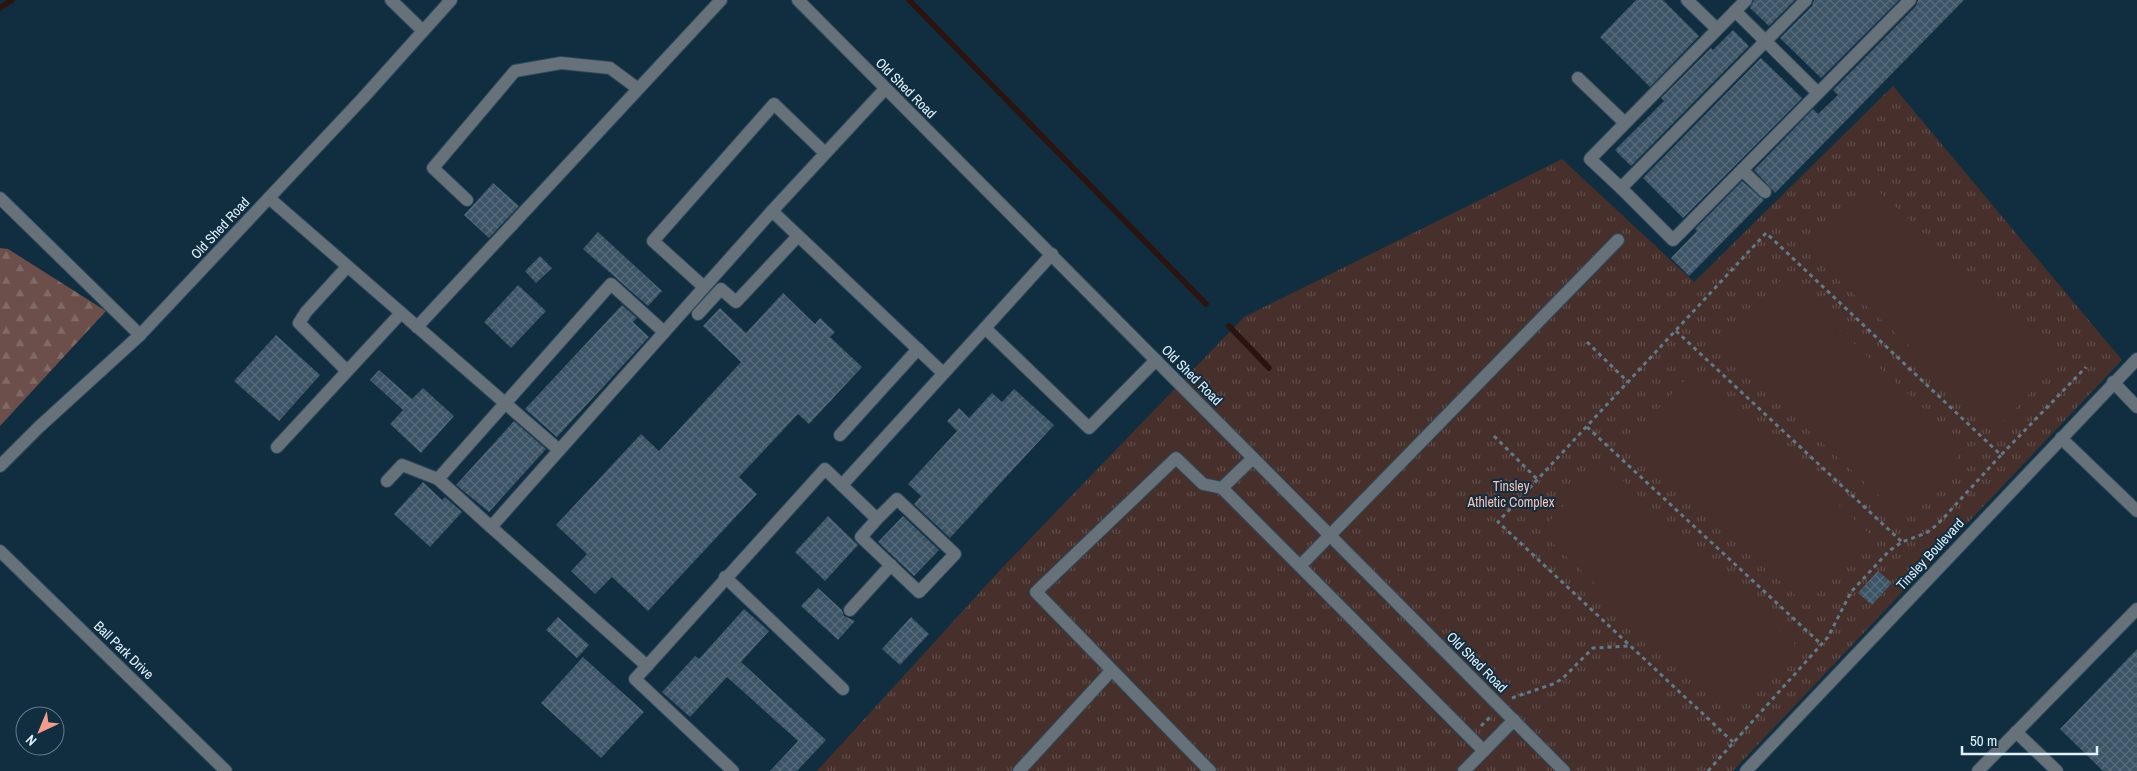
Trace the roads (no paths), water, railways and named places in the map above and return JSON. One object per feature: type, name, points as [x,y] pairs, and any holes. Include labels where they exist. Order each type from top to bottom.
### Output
[{"type":"street","points":[[390,0],[423,31]]},
{"type":"street","name":"Old Shed Road","points":[[0,466],[39,427],[140,335],[451,0]]},
{"type":"street","points":[[417,327],[637,88],[721,0]]},
{"type":"street","name":"Old Shed Road","points":[[798,0],[1564,771]]},
{"type":"street","points":[[1687,0],[1717,29]]},
{"type":"street","points":[[1746,0],[1590,159],[1673,240],[1910,0]]},
{"type":"street","points":[[1620,188],[1806,0]]},
{"type":"street","points":[[1735,11],[1818,93]]},
{"type":"street","points":[[467,200],[433,168],[515,71],[561,63],[610,68],[637,88]]},
{"type":"street","points":[[1578,78],[1625,123]]},
{"type":"street","points":[[491,527],[772,211],[885,89]]},
{"type":"street","points":[[704,287],[653,241],[774,104],[825,153]]},
{"type":"street","points":[[1742,170],[1765,192]]},
{"type":"street","points":[[0,198],[140,335]]},
{"type":"street","points":[[269,198],[559,450]]},
{"type":"street","points":[[772,211],[944,373]]},
{"type":"street","points":[[698,314],[721,289],[736,302],[798,236]]},
{"type":"street","points":[[1300,566],[1618,240]]},
{"type":"street","points":[[842,485],[1052,254]]},
{"type":"street","points":[[346,370],[299,323],[306,312],[347,267]]},
{"type":"street","points":[[438,479],[611,284],[664,332]]},
{"type":"street","points":[[277,447],[346,370],[401,313]]},
{"type":"street","points":[[985,328],[1089,428],[1156,360]]},
{"type":"street","points":[[840,435],[918,349]]},
{"type":"street","name":"Tinsley Boulevard","points":[[1746,771],[2113,382],[2137,359]]},
{"type":"street","points":[[2113,382],[2137,407]]},
{"type":"street","points":[[2061,438],[2137,511]]},
{"type":"street","points":[[1210,771],[1036,592],[1176,458],[1203,484],[1222,488],[1484,751]]},
{"type":"street","points":[[1222,488],[1253,458]]},
{"type":"street","points":[[387,481],[402,465],[438,479],[646,666]]},
{"type":"street","points":[[733,771],[635,679],[725,577],[825,470],[877,519]]},
{"type":"street","points":[[897,499],[955,554],[919,592],[861,537],[877,519],[897,499]]},
{"type":"street","name":"Ball Park Drive","points":[[0,551],[226,771]]},
{"type":"street","points":[[850,610],[891,566]]},
{"type":"street","points":[[725,577],[843,689]]},
{"type":"street","points":[[1978,771],[2137,609]]},
{"type":"street","points":[[1019,771],[1111,671]]},
{"type":"street","points":[[1464,771],[1514,720]]},
{"type":"street","points":[[2016,732],[2056,771]]},
{"type":"waterway","points":[[0,8],[12,0]]},
{"type":"waterway","points":[[909,0],[1206,304]]},
{"type":"waterway","points":[[1229,326],[1269,368]]},
{"type":"park label","name":"Tinsley Athletic Complex","points":[[1511,494]]}]
